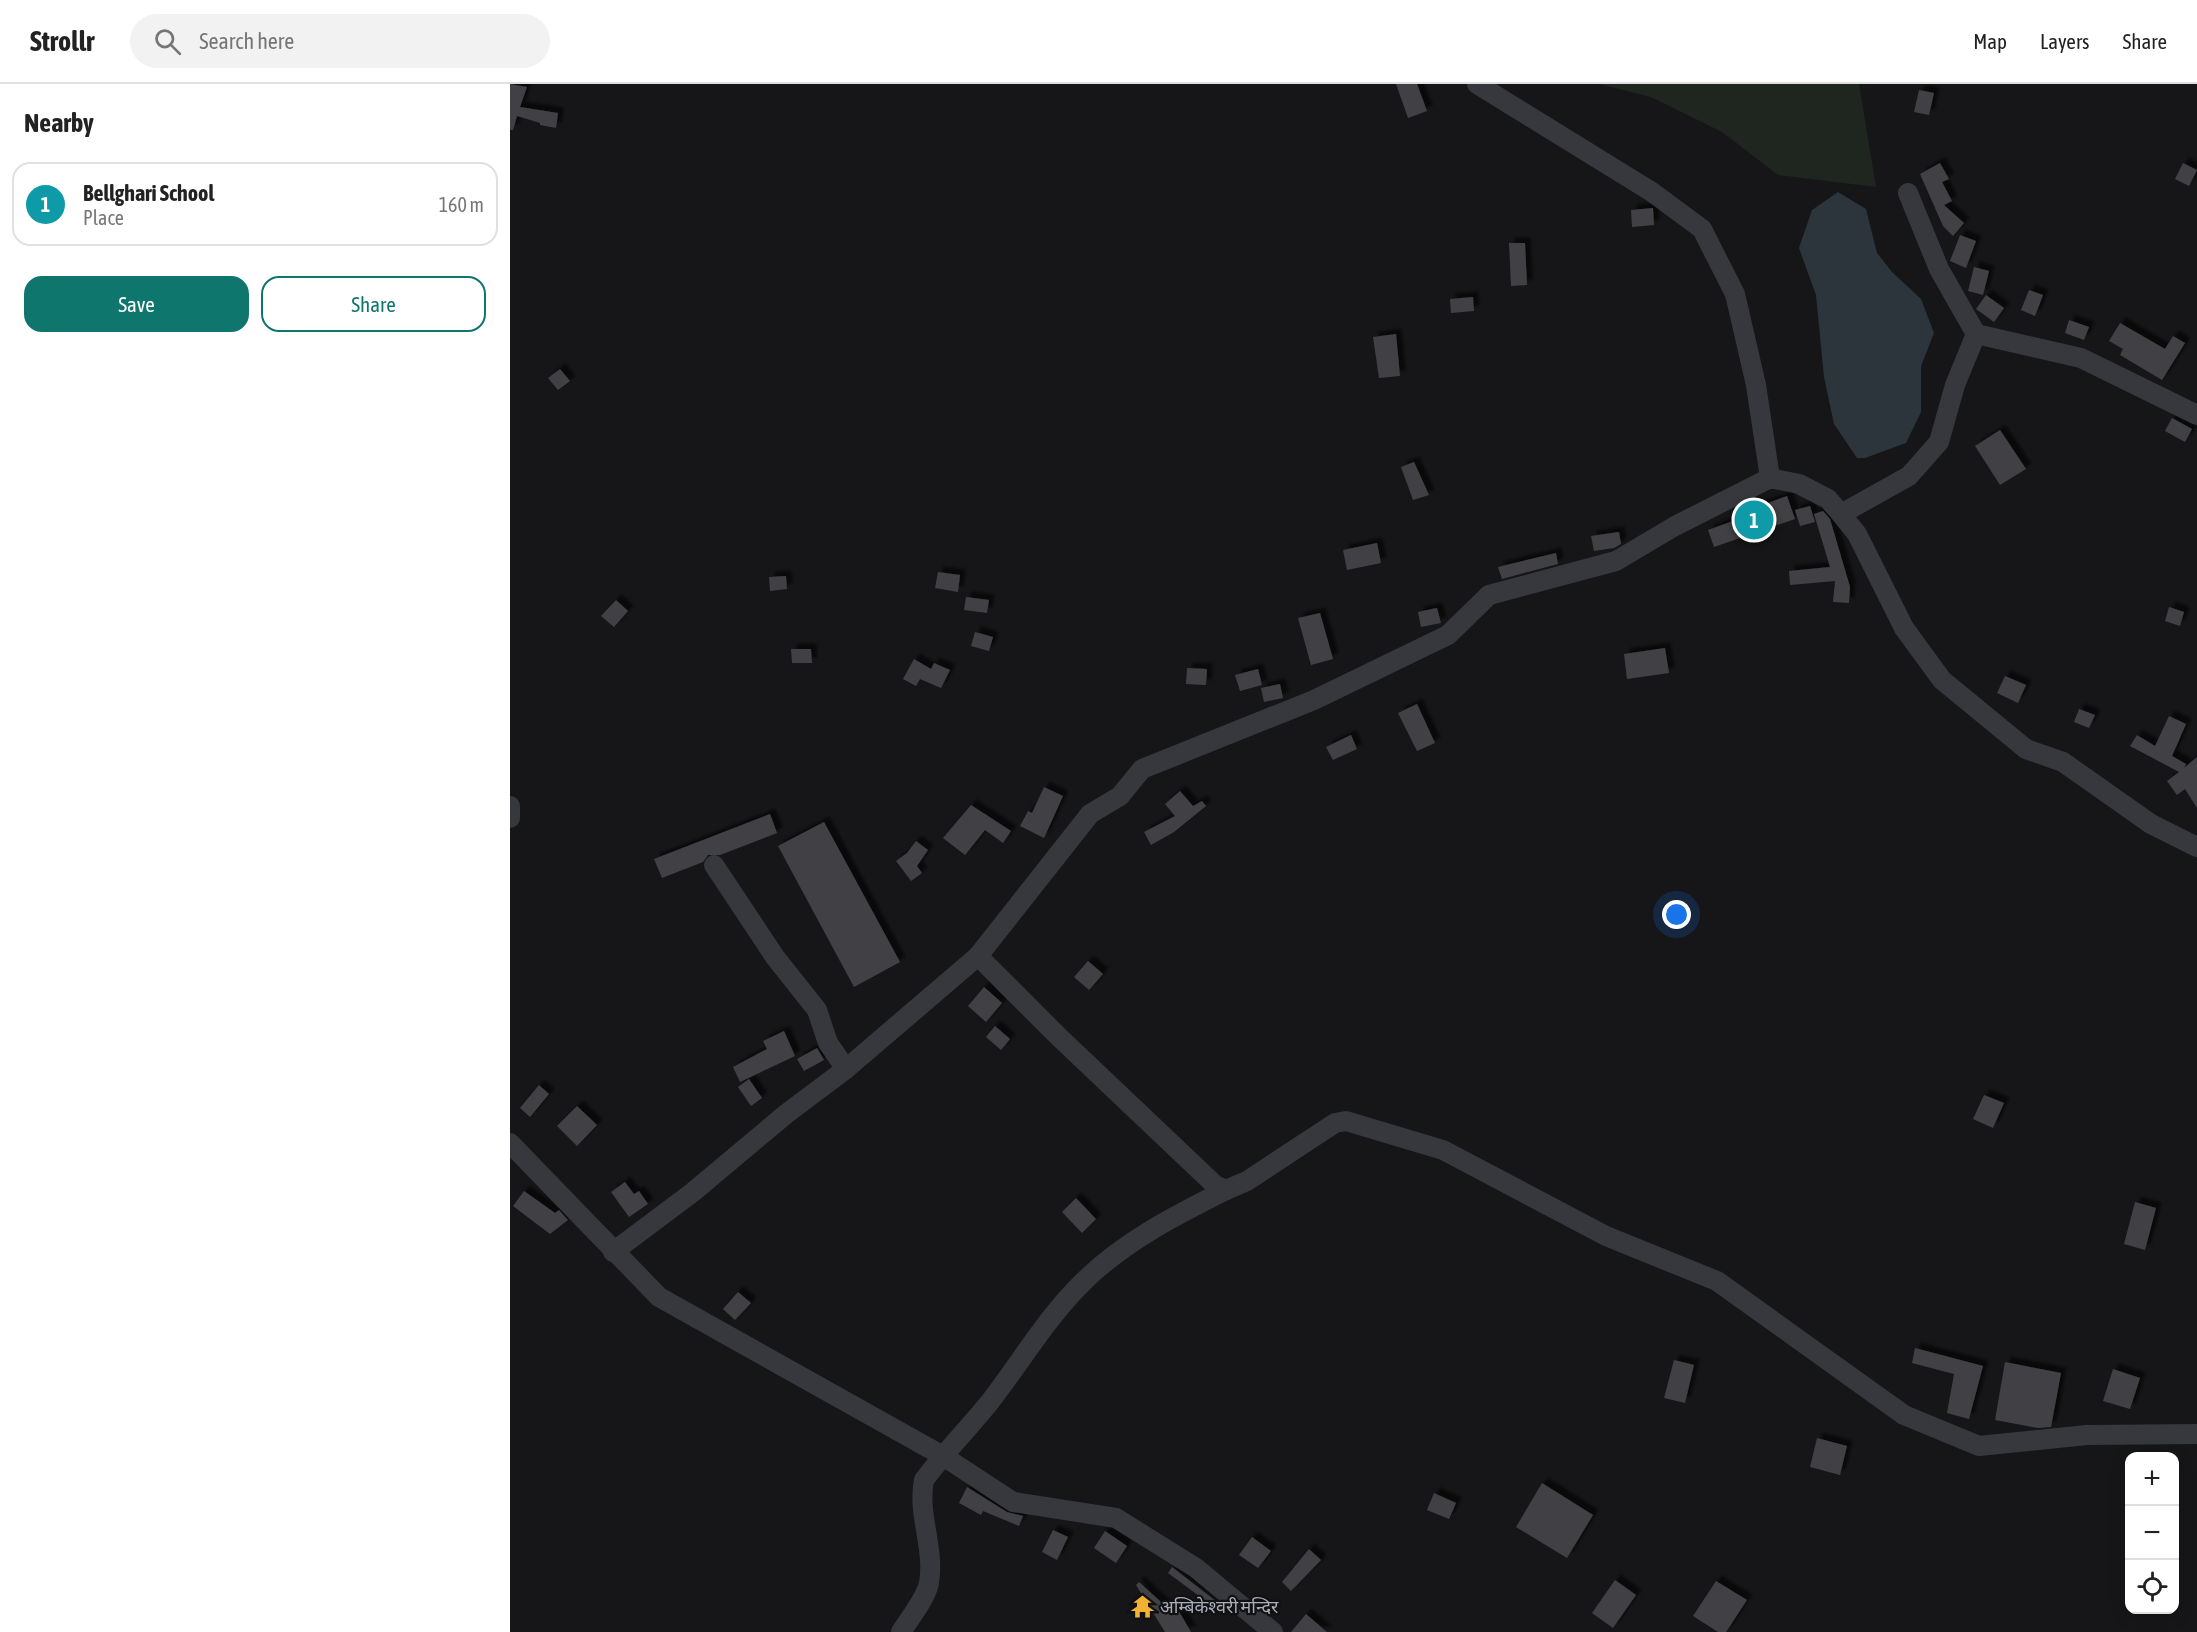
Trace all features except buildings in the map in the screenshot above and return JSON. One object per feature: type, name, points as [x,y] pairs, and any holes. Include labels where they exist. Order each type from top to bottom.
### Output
[{"type":"street","points":[[1477,84],[1652,192],[1702,229],[1735,294],[1756,386],[1770,478]]},
{"type":"street","points":[[1908,193],[1939,269],[1976,334],[2081,358],[2197,414]]},
{"type":"street","points":[[1841,514],[1909,476],[1939,442],[1955,385],[1976,334]]},
{"type":"street","points":[[613,1252],[846,1069],[978,956],[1090,814],[1120,796],[1142,769],[1314,700],[1448,635],[1489,595],[1616,561],[1675,526],[1770,478],[1799,484],[1828,499],[1841,514],[1857,534],[1904,628],[1942,680],[2026,749],[2063,762],[2151,824],[2197,847]]},
{"type":"street","points":[[510,806],[510,818]]},
{"type":"street","points":[[714,865],[775,957],[818,1010],[828,1043],[846,1069]]},
{"type":"street","points":[[978,956],[1059,1037],[1215,1185],[1226,1190]]},
{"type":"street","points":[[902,1632],[929,1584],[929,1550],[921,1496],[924,1480],[989,1403],[1053,1314],[1085,1280],[1124,1247],[1169,1219],[1247,1181],[1335,1123],[1346,1121],[1443,1150],[1606,1236],[1717,1281],[1904,1415],[1979,1446],[2087,1435],[2197,1434]]},
{"type":"street","points":[[510,1143],[659,1298],[943,1456],[1013,1502],[1116,1518],[1196,1568],[1273,1632]]},
{"type":"shaded area","points":[[1599,84],[1859,84],[1876,187],[1778,175],[1722,132],[1651,97]]},
{"type":"shaded area","points":[[1838,192],[1866,209],[1877,253],[1892,272],[1921,299],[1934,333],[1921,366],[1921,412],[1906,443],[1865,458],[1857,458],[1834,424],[1824,377],[1816,295],[1799,248],[1812,210]]},
{"type":"place","name":"Bellghari School","points":[[1754,520]]},
{"type":"place","name":"अम्बिकेश्‍वरी मन्दिर","points":[[1142,1607]]}]
